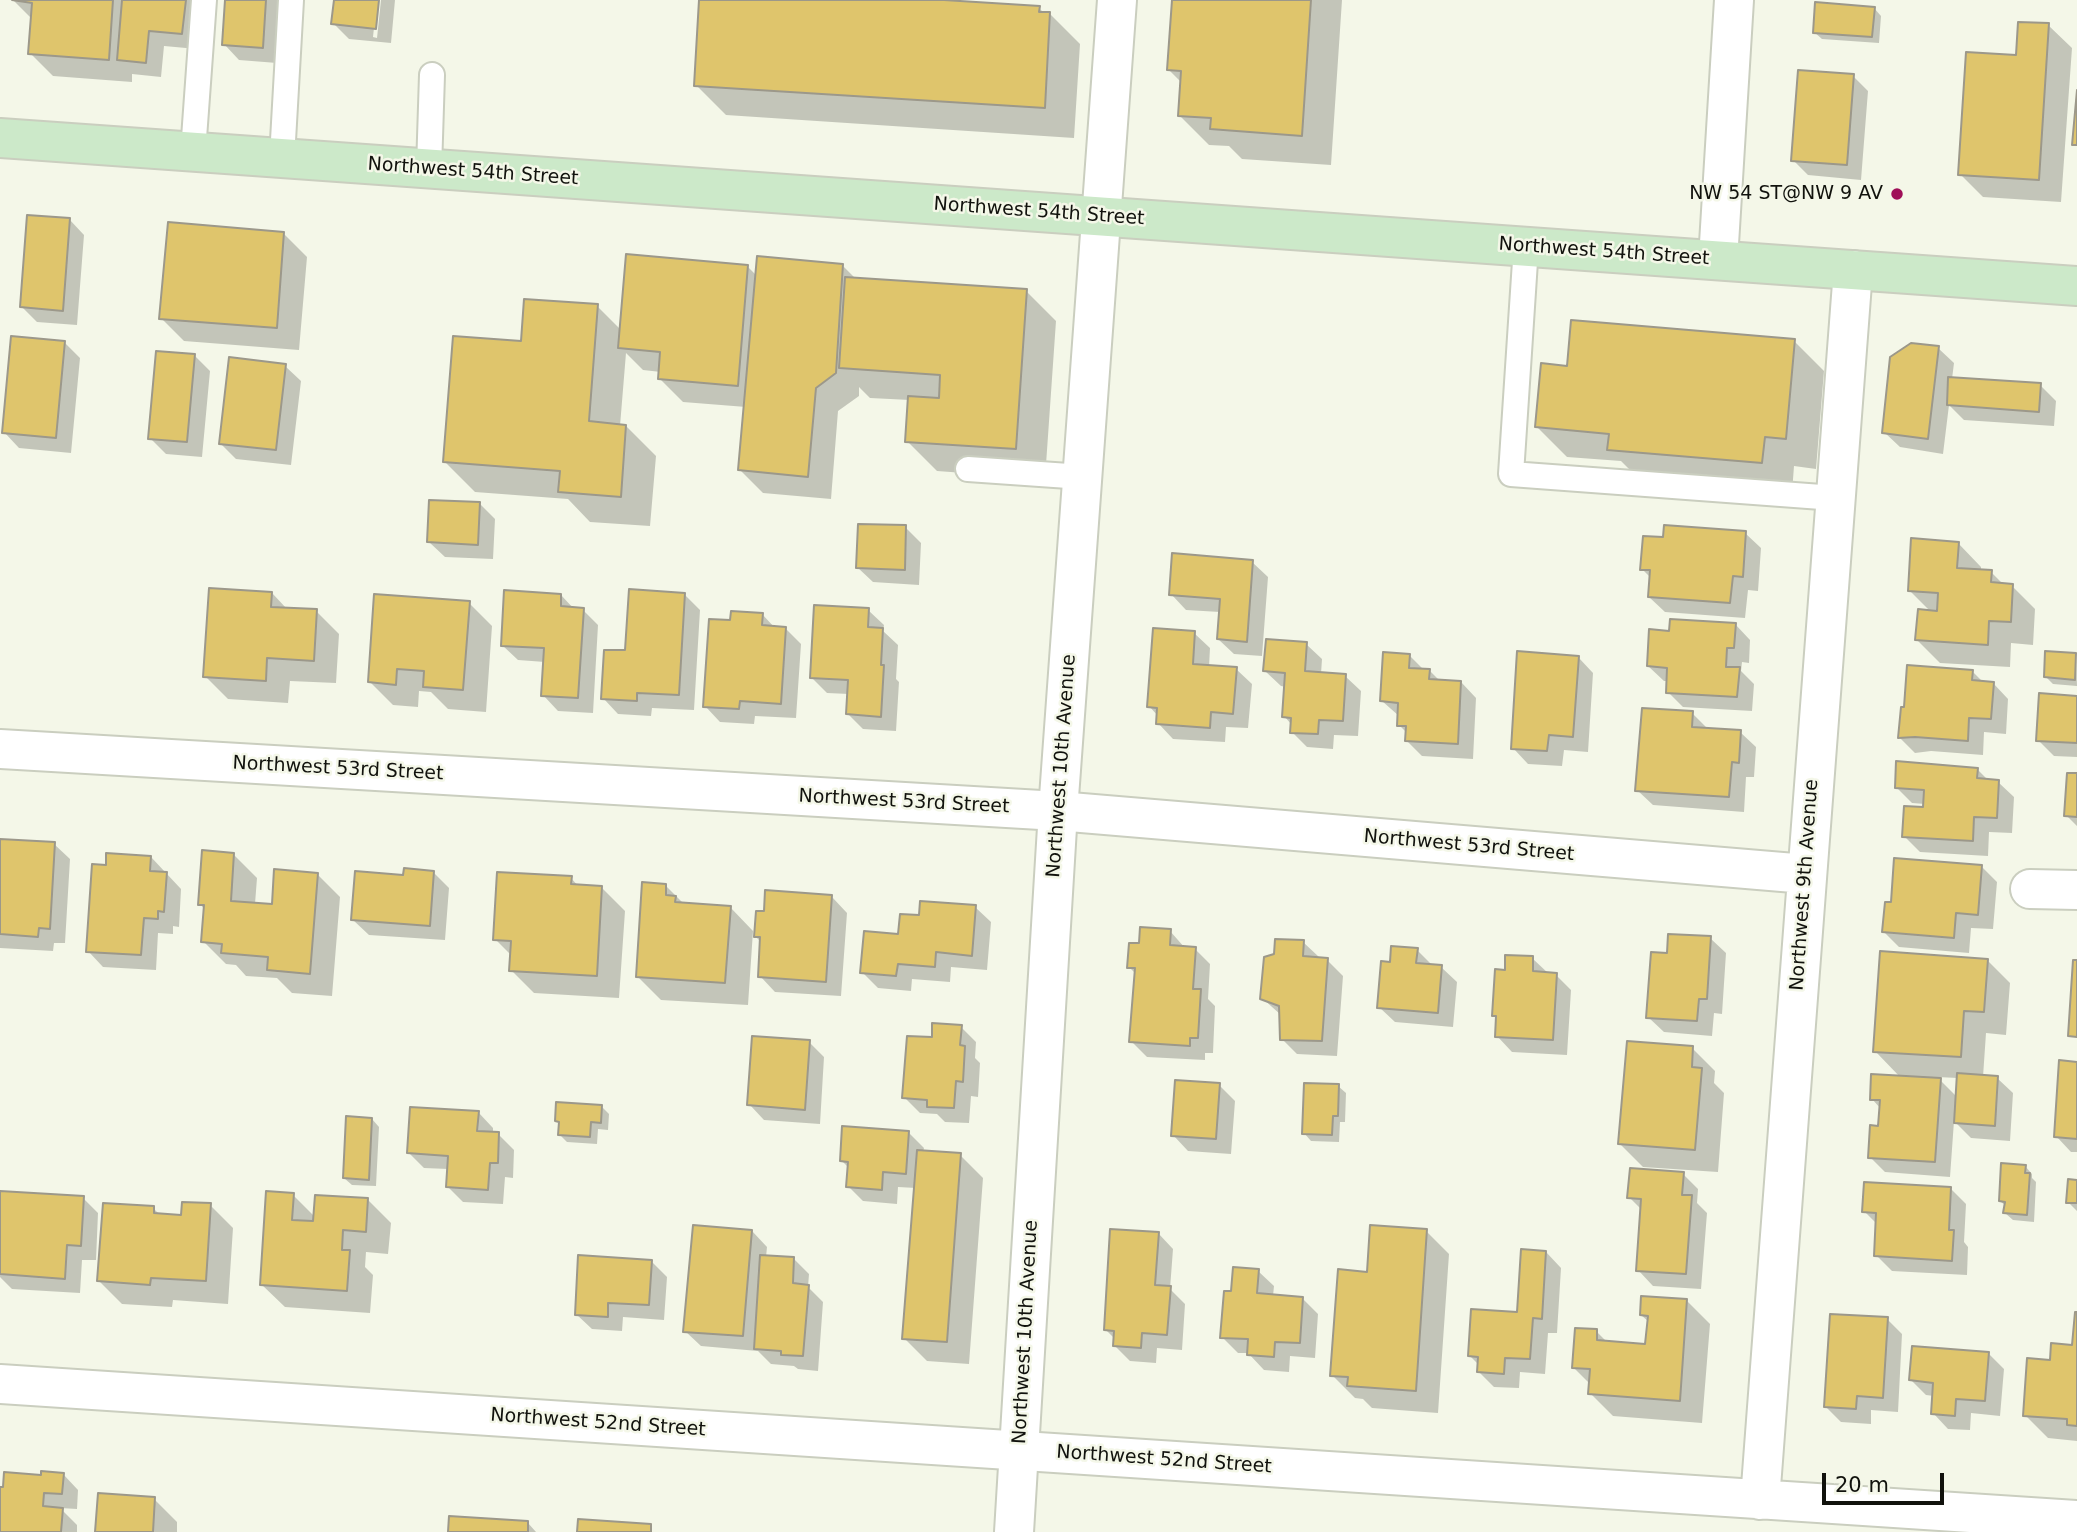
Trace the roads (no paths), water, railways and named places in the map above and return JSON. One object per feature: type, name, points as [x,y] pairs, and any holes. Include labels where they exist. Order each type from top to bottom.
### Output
[{"type":"main road","name":"Northwest 54th Street","points":[[0,138],[2077,286]]},
{"type":"street","name":"Northwest 10th Avenue","points":[[1014,1532],[1058,811],[1117,0]]},
{"type":"street","points":[[1718,260],[1734,0]]},
{"type":"street","name":"Northwest 9th Avenue","points":[[1760,1500],[1853,270]]},
{"type":"street","name":"Northwest 53rd Street","points":[[0,749],[1058,811],[1806,874]]},
{"type":"street","points":[[2030,889],[2077,890]]},
{"type":"street","name":"Northwest 52nd Street","points":[[0,1384],[2077,1520]]},
{"type":"lane","points":[[193,152],[204,0]]},
{"type":"lane","points":[[282,158],[291,0]]},
{"type":"lane","points":[[429,169],[432,75]]},
{"type":"lane","points":[[1525,246],[1511,474],[1835,498]]},
{"type":"lane","points":[[968,469],[1083,477]]},
{"type":"place","name":"NW 54 ST@NW 9 AV","points":[[1897,194]]}]
